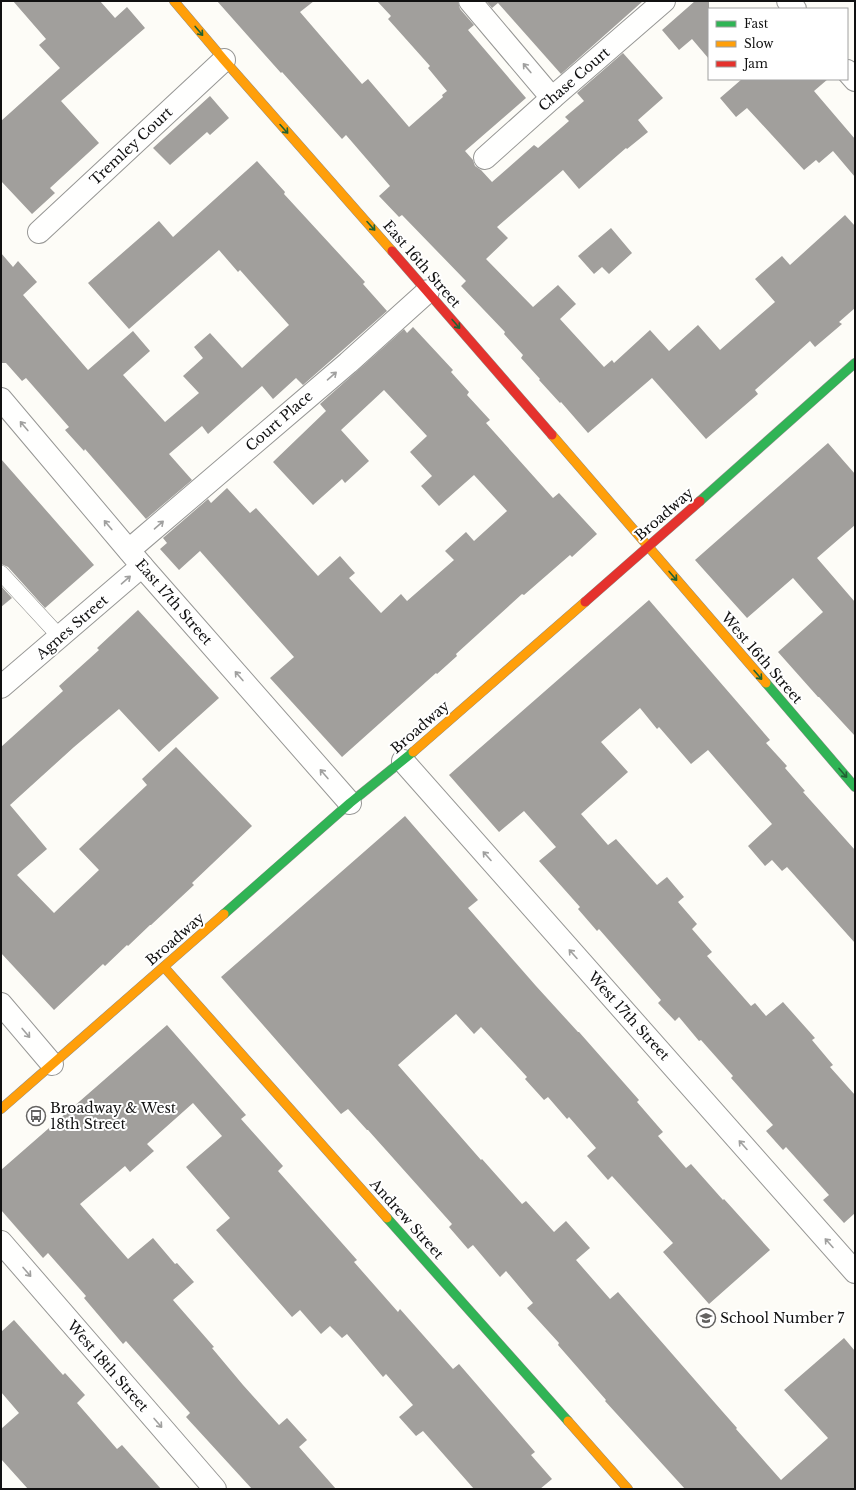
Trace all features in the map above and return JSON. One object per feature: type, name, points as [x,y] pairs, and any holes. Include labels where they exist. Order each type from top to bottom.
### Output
[{"type":"street","name":"East 16th Street","points":[[174,1],[224,60],[428,291],[648,547]]},
{"type":"street","points":[[470,1],[552,98]]},
{"type":"street","name":"Chase Court","points":[[485,158],[664,1]]},
{"type":"street","name":"Tremley Court","points":[[39,232],[224,60]]},
{"type":"street","points":[[848,72],[855,80]]},
{"type":"street","name":"Court Place","points":[[136,558],[428,291]]},
{"type":"street","name":"Broadway","points":[[1,1110],[350,803],[402,761],[648,547],[855,363]]},
{"type":"street","name":"East 17th Street","points":[[1,399],[136,558],[350,803]]},
{"type":"street","name":"West 16th Street","points":[[648,547],[855,787]]},
{"type":"street","name":"Agnes Street","points":[[1,687],[60,637],[136,558]]},
{"type":"street","name":"West 17th Street","points":[[402,761],[855,1272]]},
{"type":"street","name":"Andrew Street","points":[[164,967],[628,1489]]},
{"type":"street","points":[[1,1004],[52,1064]]},
{"type":"street","name":"West 18th Street","points":[[1,1242],[215,1489]]},
{"type":"lane","points":[[1,573],[60,637]]},
{"type":"building","points":[[13,1],[100,1],[115,18],[127,7],[145,28],[61,101],[99,143],[50,188],[55,193],[32,214],[1,181],[1,121],[60,68],[39,45],[46,39]]},
{"type":"building","points":[[217,1],[314,1],[300,12],[362,84],[368,79],[409,127],[443,97],[442,95],[447,91],[428,68],[430,66],[388,19],[391,16],[377,1],[458,1],[460,9],[474,25],[468,30],[526,98],[465,151],[473,160],[475,166],[492,182],[534,145],[538,148],[569,121],[565,117],[584,101],[577,93],[623,53],[663,98],[638,120],[648,132],[627,149],[626,148],[579,189],[563,170],[497,227],[508,238],[486,259],[533,307],[558,285],[576,304],[560,319],[604,367],[612,360],[614,363],[650,330],[669,351],[698,325],[720,350],[775,302],[755,279],[782,256],[790,265],[845,215],[855,226],[855,308],[839,322],[842,324],[815,347],[810,341],[755,390],[758,394],[706,439],[652,378],[588,433],[561,402],[560,403],[539,380],[540,379],[521,358],[523,355],[504,334],[505,332],[461,286],[466,281],[402,215],[399,217],[379,196],[390,186],[346,135],[342,139]]},
{"type":"building","points":[[486,1],[643,1],[561,74],[498,3],[492,8]]},
{"type":"building","points":[[695,1],[709,1],[708,58],[692,39],[679,50],[662,30]]},
{"type":"building","points":[[741,80],[827,80],[814,91],[855,139],[855,177],[833,151],[819,163],[816,160],[804,170],[747,108],[736,117],[720,98]]},
{"type":"building","points":[[210,96],[229,118],[210,135],[207,132],[170,165],[153,148]]},
{"type":"building","points":[[257,161],[285,192],[284,194],[365,282],[363,284],[387,311],[303,385],[296,378],[273,399],[262,386],[208,434],[202,426],[169,454],[192,480],[146,519],[85,449],[84,451],[65,430],[69,427],[26,378],[22,381],[6,363],[1,363],[1,253],[13,267],[18,261],[37,282],[23,295],[88,370],[133,331],[150,351],[123,375],[165,422],[199,393],[183,376],[203,358],[194,347],[210,333],[242,368],[289,325],[240,270],[238,272],[219,250],[129,329],[88,283],[159,221],[173,237]]},
{"type":"building","points":[[611,228],[632,253],[609,274],[602,267],[594,274],[578,256]]},
{"type":"building","points":[[413,327],[453,370],[451,372],[469,392],[467,395],[490,420],[486,423],[553,498],[559,493],[597,534],[572,557],[570,555],[524,595],[522,594],[456,654],[457,656],[342,757],[270,678],[294,657],[200,551],[179,570],[160,549],[167,543],[163,538],[208,499],[211,503],[227,488],[250,513],[256,508],[318,576],[340,556],[355,573],[349,578],[381,613],[401,594],[407,601],[454,560],[445,551],[466,532],[474,541],[507,511],[474,475],[439,506],[421,486],[432,476],[410,452],[427,436],[384,390],[341,430],[369,461],[345,483],[342,479],[313,505],[273,462],[326,411],[320,404],[404,329],[407,333]]},
{"type":"building","points":[[828,443],[855,474],[855,525],[817,558],[855,602],[855,736],[778,652],[823,612],[793,578],[747,618],[695,560]]},
{"type":"building","points":[[1,459],[94,565],[45,608],[8,567],[1,564]]},
{"type":"building","points":[[1,586],[12,598],[1,607]]},
{"type":"building","points":[[649,600],[770,740],[766,743],[787,766],[785,768],[805,791],[803,792],[855,850],[855,943],[787,867],[782,871],[772,860],[765,866],[748,846],[772,824],[708,750],[691,764],[659,727],[657,729],[640,708],[601,742],[628,772],[581,814],[608,845],[616,839],[657,885],[667,877],[684,897],[678,902],[697,924],[692,929],[712,952],[707,956],[751,1006],[755,1003],[766,1016],[783,1002],[815,1038],[812,1040],[833,1065],[830,1067],[855,1095],[855,1213],[844,1223],[823,1200],[829,1195],[786,1147],[783,1150],[766,1131],[773,1125],[731,1078],[733,1076],[701,1040],[699,1041],[679,1017],[675,1021],[658,1003],[661,1000],[599,929],[597,931],[578,909],[580,907],[539,861],[556,847],[524,811],[499,832],[449,775]]},
{"type":"building","points":[[138,610],[219,698],[159,752],[119,709],[74,747],[10,805],[47,849],[17,875],[54,913],[99,870],[79,849],[147,785],[142,779],[176,747],[252,826],[192,883],[194,885],[151,925],[105,966],[103,964],[54,1010],[1,953],[1,747],[63,691],[59,686],[99,650],[97,648]]},
{"type":"building","points":[[405,816],[478,900],[468,908],[639,1100],[637,1102],[663,1132],[658,1136],[686,1168],[691,1164],[770,1250],[709,1304],[663,1252],[673,1243],[612,1176],[608,1180],[587,1156],[596,1148],[569,1117],[567,1119],[548,1097],[544,1100],[525,1079],[527,1077],[481,1027],[474,1034],[456,1014],[398,1065],[481,1160],[482,1159],[522,1204],[526,1201],[554,1232],[566,1221],[590,1248],[576,1260],[610,1299],[618,1292],[781,1480],[828,1438],[784,1390],[844,1338],[855,1351],[855,1489],[685,1489],[605,1401],[606,1400],[558,1345],[559,1343],[527,1308],[533,1303],[506,1271],[500,1277],[473,1245],[468,1249],[449,1227],[452,1224],[368,1130],[348,1109],[341,1114],[221,977]]},
{"type":"building","points":[[167,1025],[246,1115],[241,1119],[283,1166],[278,1171],[357,1260],[354,1262],[398,1312],[400,1309],[453,1369],[459,1364],[535,1452],[531,1455],[552,1479],[540,1489],[474,1489],[423,1431],[416,1436],[399,1417],[413,1405],[386,1374],[383,1377],[347,1334],[342,1338],[330,1326],[321,1334],[300,1310],[292,1317],[216,1230],[230,1218],[186,1167],[222,1136],[193,1103],[147,1144],[154,1151],[130,1172],[125,1166],[80,1204],[128,1259],[153,1238],[175,1264],[177,1263],[194,1282],[173,1300],[214,1347],[212,1348],[243,1385],[279,1425],[287,1418],[307,1440],[299,1447],[336,1489],[252,1489],[186,1417],[190,1413],[126,1341],[123,1344],[84,1298],[86,1296],[48,1253],[43,1258],[1,1210],[1,1170]]},
{"type":"building","points":[[14,1320],[63,1375],[65,1373],[85,1395],[77,1403],[117,1449],[122,1445],[161,1489],[28,1489],[1,1459],[1,1429],[19,1413],[1,1392],[1,1332]]},
{"type":"traffic: fast","points":[[700,501],[855,363]]},
{"type":"traffic: fast","points":[[766,683],[855,787]]},
{"type":"traffic: fast","points":[[224,914],[350,803],[413,752]]},
{"type":"traffic: fast","points":[[387,1218],[568,1421]]},
{"type":"traffic: slow","points":[[174,1],[392,251]]},
{"type":"traffic: slow","points":[[552,435],[766,683]]},
{"type":"traffic: slow","points":[[413,752],[585,602]]},
{"type":"traffic: slow","points":[[1,1109],[224,914]]},
{"type":"traffic: slow","points":[[164,967],[387,1218]]},
{"type":"traffic: slow","points":[[568,1421],[628,1489]]},
{"type":"traffic: jam","points":[[392,251],[552,435]]},
{"type":"traffic: jam","points":[[585,602],[700,501]]},
{"type":"place","name":"Broadway & West 18th Street","points":[[36,1116]]},
{"type":"place","name":"School Number 7","points":[[706,1318]]}]
